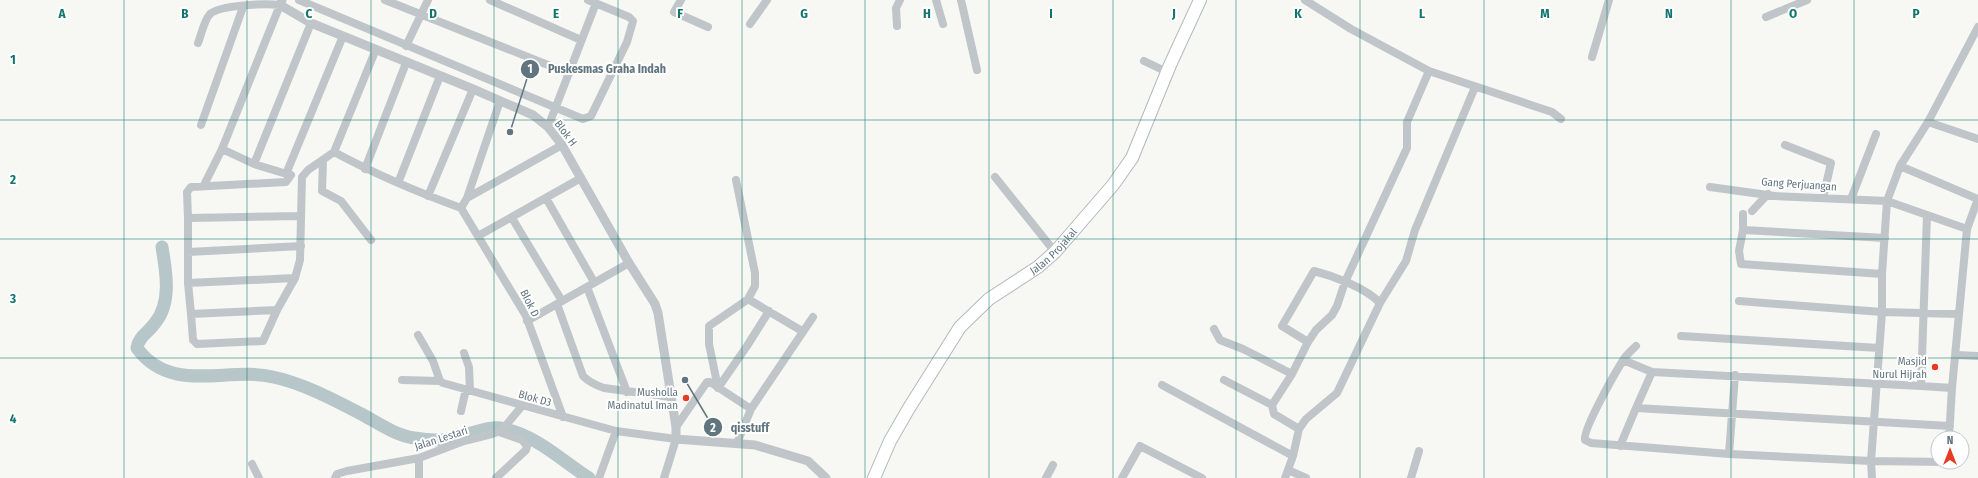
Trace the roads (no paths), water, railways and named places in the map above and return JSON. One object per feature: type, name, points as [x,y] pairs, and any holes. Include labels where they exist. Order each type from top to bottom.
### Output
[{"type":"main road","name":"Jalan Projakal","points":[[874,478],[890,441],[960,327],[989,299],[1038,267],[1055,252],[1113,185],[1132,158],[1167,72],[1199,0]]},
{"type":"street","points":[[299,0],[406,46],[555,108],[583,119],[591,116],[627,42],[632,21],[629,17],[592,2],[581,40],[568,72],[555,108],[548,127]]},
{"type":"street","points":[[385,0],[568,72]]},
{"type":"street","points":[[406,46],[428,0]]},
{"type":"street","points":[[490,0],[581,40]]},
{"type":"street","points":[[681,0],[674,12],[708,27]]},
{"type":"street","points":[[750,24],[767,0]]},
{"type":"street","points":[[898,26],[896,8],[900,0]]},
{"type":"street","points":[[936,0],[943,24]]},
{"type":"street","points":[[961,0],[977,70]]},
{"type":"street","points":[[1305,0],[1352,29],[1429,71],[1552,112],[1561,119]]},
{"type":"street","points":[[1592,57],[1609,0]]},
{"type":"street","points":[[1766,17],[1807,0]]},
{"type":"street","points":[[198,43],[208,15],[222,8],[281,3],[222,149],[204,185]]},
{"type":"street","name":"Blok H","points":[[281,3],[311,24],[472,88],[533,115],[548,127],[562,145],[629,263],[655,304],[658,313],[676,427],[676,439]]},
{"type":"street","points":[[201,125],[243,7]]},
{"type":"street","points":[[254,164],[311,24]]},
{"type":"street","points":[[1872,478],[1871,461],[1882,312],[1882,274],[1887,201],[1900,166],[1928,122],[1978,27]]},
{"type":"street","points":[[343,36],[286,182],[204,185],[191,187],[188,189],[188,283],[194,343],[263,341],[277,310],[295,278],[300,260],[302,177],[308,170],[334,152],[376,49]]},
{"type":"street","points":[[1144,61],[1167,72]]},
{"type":"street","points":[[365,169],[406,63]]},
{"type":"street","points":[[1299,429],[1274,414],[1272,404],[1292,374],[1308,342],[1316,330],[1332,315],[1345,282],[1407,148],[1407,122],[1429,71]]},
{"type":"street","points":[[398,183],[440,76]]},
{"type":"street","points":[[1285,478],[1293,456],[1299,429],[1306,419],[1338,393],[1380,303],[1406,261],[1415,230],[1475,87]]},
{"type":"street","points":[[428,196],[472,88]]},
{"type":"street","points":[[334,152],[365,169],[428,196],[461,208],[467,198],[500,101]]},
{"type":"street","points":[[1928,122],[1978,139]]},
{"type":"street","points":[[1851,198],[1876,134]]},
{"type":"street","points":[[467,198],[562,145]]},
{"type":"street","points":[[1786,145],[1831,163],[1823,198]]},
{"type":"street","points":[[222,149],[254,164],[302,177]]},
{"type":"street","points":[[323,160],[322,191],[341,201],[371,240]]},
{"type":"street","points":[[1900,166],[1978,198],[1967,229],[1952,388],[1950,430]]},
{"type":"street","points":[[995,177],[1055,252]]},
{"type":"street","points":[[478,236],[581,178]]},
{"type":"street","points":[[718,388],[709,344],[709,326],[748,299],[754,286],[755,273],[736,180]]},
{"type":"street","name":"Gang Perjuangan","points":[[1710,187],[1768,194],[1887,201],[1967,229]]},
{"type":"street","points":[[1752,211],[1768,194]]},
{"type":"street","points":[[546,198],[591,284],[627,392]]},
{"type":"street","name":"Blok D","points":[[461,208],[504,278],[527,321],[563,417]]},
{"type":"street","points":[[1743,214],[1743,230],[1739,251],[1741,264],[1882,274]]},
{"type":"street","points":[[1921,386],[1922,313],[1927,215]]},
{"type":"street","points":[[188,218],[301,216]]},
{"type":"street","points":[[512,218],[560,302],[583,376],[594,385],[627,392],[671,397]]},
{"type":"street","points":[[1743,230],[1885,238]]},
{"type":"street","points":[[188,252],[301,246]]},
{"type":"street","points":[[527,321],[629,263]]},
{"type":"street","points":[[1308,342],[1282,326],[1314,271],[1367,292],[1380,303]]},
{"type":"street","points":[[188,283],[295,278]]},
{"type":"street","points":[[748,299],[802,330]]},
{"type":"street","points":[[1739,301],[1882,312],[1959,314]]},
{"type":"street","points":[[191,314],[277,310]]},
{"type":"street","points":[[718,388],[769,311]]},
{"type":"street","points":[[737,443],[751,409],[802,330],[813,317]]},
{"type":"street","points":[[1214,329],[1220,340],[1292,374]]},
{"type":"street","points":[[418,335],[433,361],[440,381]]},
{"type":"street","points":[[1681,336],[1879,348]]},
{"type":"street","points":[[1636,346],[1622,360],[1602,396],[1584,437],[1585,440],[1592,443],[1620,446],[1729,454],[1871,461],[1930,462]]},
{"type":"street","points":[[461,411],[468,390],[469,367],[464,353]]},
{"type":"street","points":[[1956,354],[1978,356]]},
{"type":"street","points":[[1622,360],[1652,372],[1735,375],[1952,388]]},
{"type":"street","points":[[1620,446],[1652,372]]},
{"type":"street","points":[[1729,454],[1735,375]]},
{"type":"street","name":"Blok D3","points":[[402,380],[440,381],[522,406],[616,431],[676,439]]},
{"type":"street","points":[[1224,380],[1272,404]]},
{"type":"street","points":[[676,427],[704,384],[710,382],[751,409]]},
{"type":"street","points":[[1162,385],[1293,456]]},
{"type":"street","points":[[496,478],[526,450],[527,446],[522,440],[500,431],[522,406]]},
{"type":"street","points":[[1636,408],[1950,426]]},
{"type":"street","name":"Jalan Lestari","points":[[335,478],[337,474],[347,471],[419,458],[464,441],[500,431]]},
{"type":"street","points":[[600,477],[616,431]]},
{"type":"street","points":[[664,478],[676,439],[755,445],[808,461],[826,478]]},
{"type":"street","points":[[1122,478],[1140,446],[1202,478]]},
{"type":"street","points":[[1411,478],[1419,452]]},
{"type":"street","points":[[419,458],[419,478]]},
{"type":"street","points":[[252,464],[259,478]]},
{"type":"street","points":[[1046,478],[1052,465]]},
{"type":"street","points":[[1288,470],[1306,478]]},
{"type":"waterway","points":[[162,247],[166,276],[166,296],[164,306],[160,315],[140,340],[137,348],[151,362],[166,371],[183,375],[200,376],[237,374],[255,375],[284,380],[308,388],[332,399],[407,437],[446,440],[495,428],[513,431],[547,448],[589,478]]},
{"type":"place","name":"Puskesmas Graha Indah","points":[[510,132]]},
{"type":"place","name":"Masjid Nurul Hijrah","points":[[1935,367]]},
{"type":"place","name":"qisstuff","points":[[685,380]]},
{"type":"place","name":"Musholla Madinatul Iman","points":[[686,398]]}]
